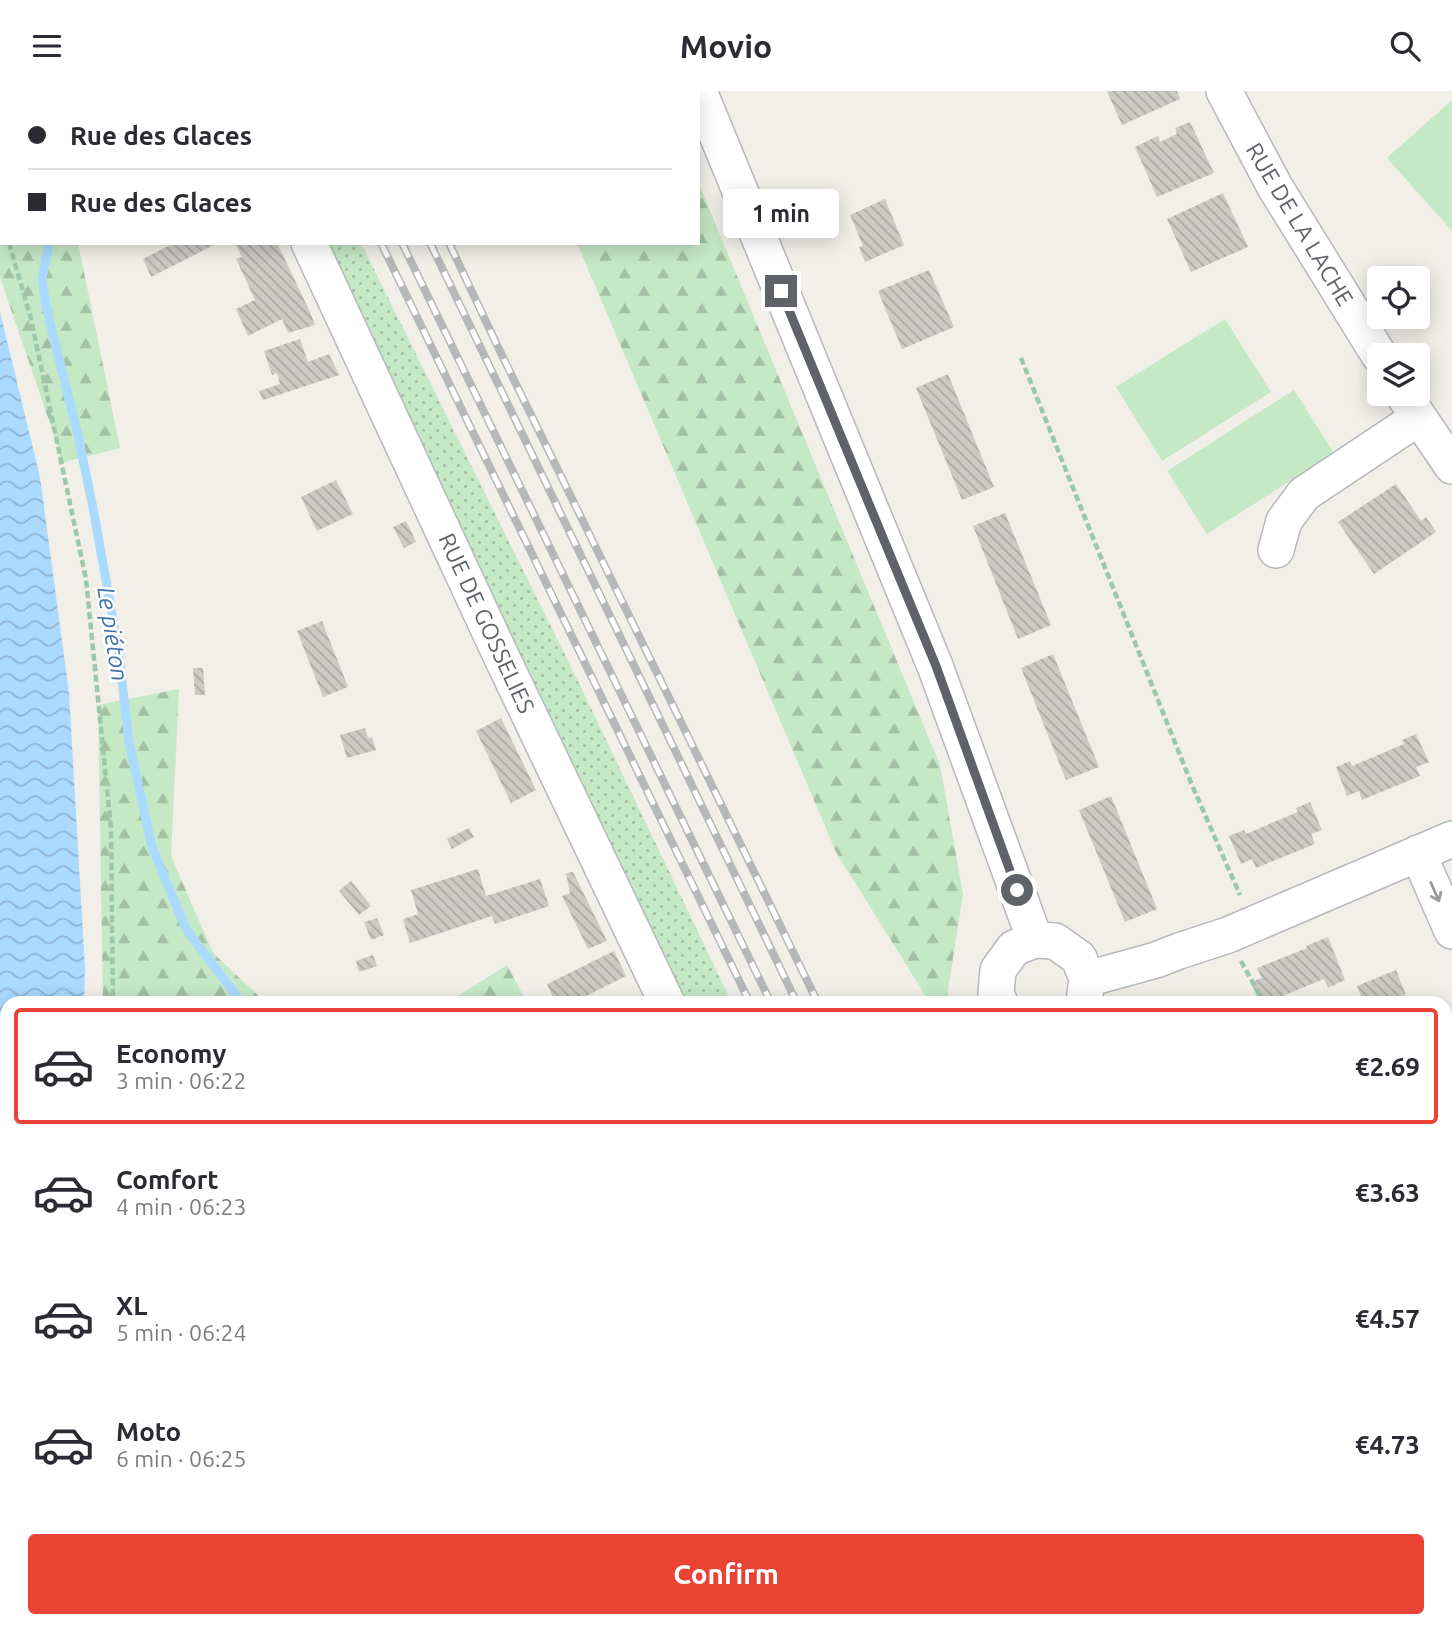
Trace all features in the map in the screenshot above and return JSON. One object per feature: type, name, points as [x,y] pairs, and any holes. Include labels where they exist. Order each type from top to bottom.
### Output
[{"type":"street","name":"RUE DE LA LACHE","points":[[1224,91],[1275,187],[1372,343]]},
{"type":"street","points":[[700,93],[936,666],[1035,940]]},
{"type":"street","name":"RUE DE GOSSELIES","points":[[310,245],[502,658],[664,996]]},
{"type":"street","points":[[1276,549],[1284,521],[1304,493],[1411,406],[1452,465]]},
{"type":"street","points":[[997,996],[998,970],[1014,948],[1035,940],[1055,941],[1079,958],[1086,991],[1156,960],[1241,930],[1452,839]]},
{"type":"street","points":[[1418,853],[1452,931]]},
{"type":"path","points":[[10,245],[31,319],[86,579],[111,828],[113,996]]},
{"type":"path","points":[[1021,358],[1192,785],[1262,996]]},
{"type":"green space","points":[[1452,100],[1452,231],[1387,158]]},
{"type":"green space","points":[[700,187],[940,765],[963,894],[947,996],[926,996],[836,852],[578,245],[700,245]]},
{"type":"green space","points":[[0,245],[78,245],[120,448],[61,463],[57,444],[0,277]]},
{"type":"green space","points":[[322,245],[362,245],[575,675],[729,996],[680,996]]},
{"type":"green space","points":[[1225,319],[1271,392],[1162,461],[1116,387]]},
{"type":"green space","points":[[1294,390],[1334,453],[1207,534],[1167,471]]},
{"type":"green space","points":[[179,689],[171,856],[213,953],[259,996],[103,996],[98,705]]},
{"type":"green space","points":[[507,965],[523,996],[458,996]]},
{"type":"water","points":[[0,312],[40,477],[69,693],[85,968],[84,996],[0,996]]},
{"type":"building","points":[[1107,91],[1177,91],[1180,99],[1122,125]]},
{"type":"building","points":[[1190,122],[1214,173],[1157,197],[1135,147],[1158,136],[1160,142],[1177,134],[1175,128]]},
{"type":"building","points":[[1223,193],[1248,247],[1191,272],[1167,219]]},
{"type":"building","points":[[885,199],[904,245],[865,262],[859,247],[863,246],[850,215]]},
{"type":"building","points":[[170,245],[214,245],[151,277],[143,259]]},
{"type":"building","points":[[236,245],[278,245],[315,325],[288,333],[282,319],[248,336],[236,309],[255,300],[236,259],[242,257]]},
{"type":"building","points":[[929,270],[954,327],[902,349],[878,291]]},
{"type":"building","points":[[300,339],[308,362],[329,354],[339,375],[263,400],[259,391],[280,384],[277,373],[272,375],[264,351]]},
{"type":"building","points":[[948,374],[994,487],[962,500],[916,388]]},
{"type":"building","points":[[336,480],[353,514],[317,531],[301,497]]},
{"type":"building","points":[[1396,484],[1421,521],[1426,517],[1436,532],[1374,574],[1338,522]]},
{"type":"building","points":[[1005,513],[1051,625],[1018,639],[973,526]]},
{"type":"building","points":[[406,521],[416,542],[404,548],[393,527]]},
{"type":"building","points":[[322,621],[348,687],[323,697],[297,631]]},
{"type":"building","points":[[1053,654],[1099,767],[1066,780],[1021,668]]},
{"type":"building","points":[[193,668],[203,668],[205,695],[195,695]]},
{"type":"building","points":[[501,718],[536,790],[511,803],[476,731]]},
{"type":"building","points":[[365,728],[368,738],[372,737],[376,750],[347,758],[340,735]]},
{"type":"building","points":[[1416,734],[1429,762],[1416,767],[1420,776],[1362,800],[1359,791],[1347,796],[1336,767],[1350,761],[1352,766],[1404,744],[1402,740]]},
{"type":"building","points":[[1111,796],[1157,909],[1125,922],[1079,810]]},
{"type":"building","points":[[1310,802],[1322,830],[1311,834],[1315,844],[1256,868],[1252,859],[1241,864],[1229,836],[1244,830],[1246,834],[1298,812],[1296,808]]},
{"type":"building","points":[[469,828],[474,837],[452,849],[447,839]]},
{"type":"building","points":[[478,869],[486,896],[540,879],[549,906],[495,924],[492,916],[410,943],[403,919],[418,914],[411,890]]},
{"type":"building","points":[[573,872],[607,941],[588,949],[562,896],[570,893],[566,873]]},
{"type":"building","points":[[351,881],[371,906],[359,915],[339,891]]},
{"type":"building","points":[[377,918],[384,935],[371,940],[364,922]]},
{"type":"building","points":[[1328,937],[1345,980],[1328,988],[1324,979],[1282,996],[1257,996],[1251,982],[1262,978],[1257,968],[1307,948],[1306,946]]},
{"type":"building","points":[[614,951],[626,976],[586,996],[553,996],[547,984]]},
{"type":"building","points":[[373,955],[377,966],[359,972],[356,961]]},
{"type":"building","points":[[1396,970],[1406,995],[1361,996],[1357,986]]},
{"type":"waterway","name":"Le piéton","points":[[49,245],[42,279],[46,306],[94,513],[118,648],[129,741],[152,847],[186,929],[237,996]]},
{"type":"railway","points":[[382,245],[747,996]]},
{"type":"railway","points":[[403,245],[768,996]]},
{"type":"railway","points":[[431,245],[794,996]]},
{"type":"railway","points":[[450,245],[815,996]]},
{"type":"route","points":[[781,291],[936,666],[1017,890]]}]
